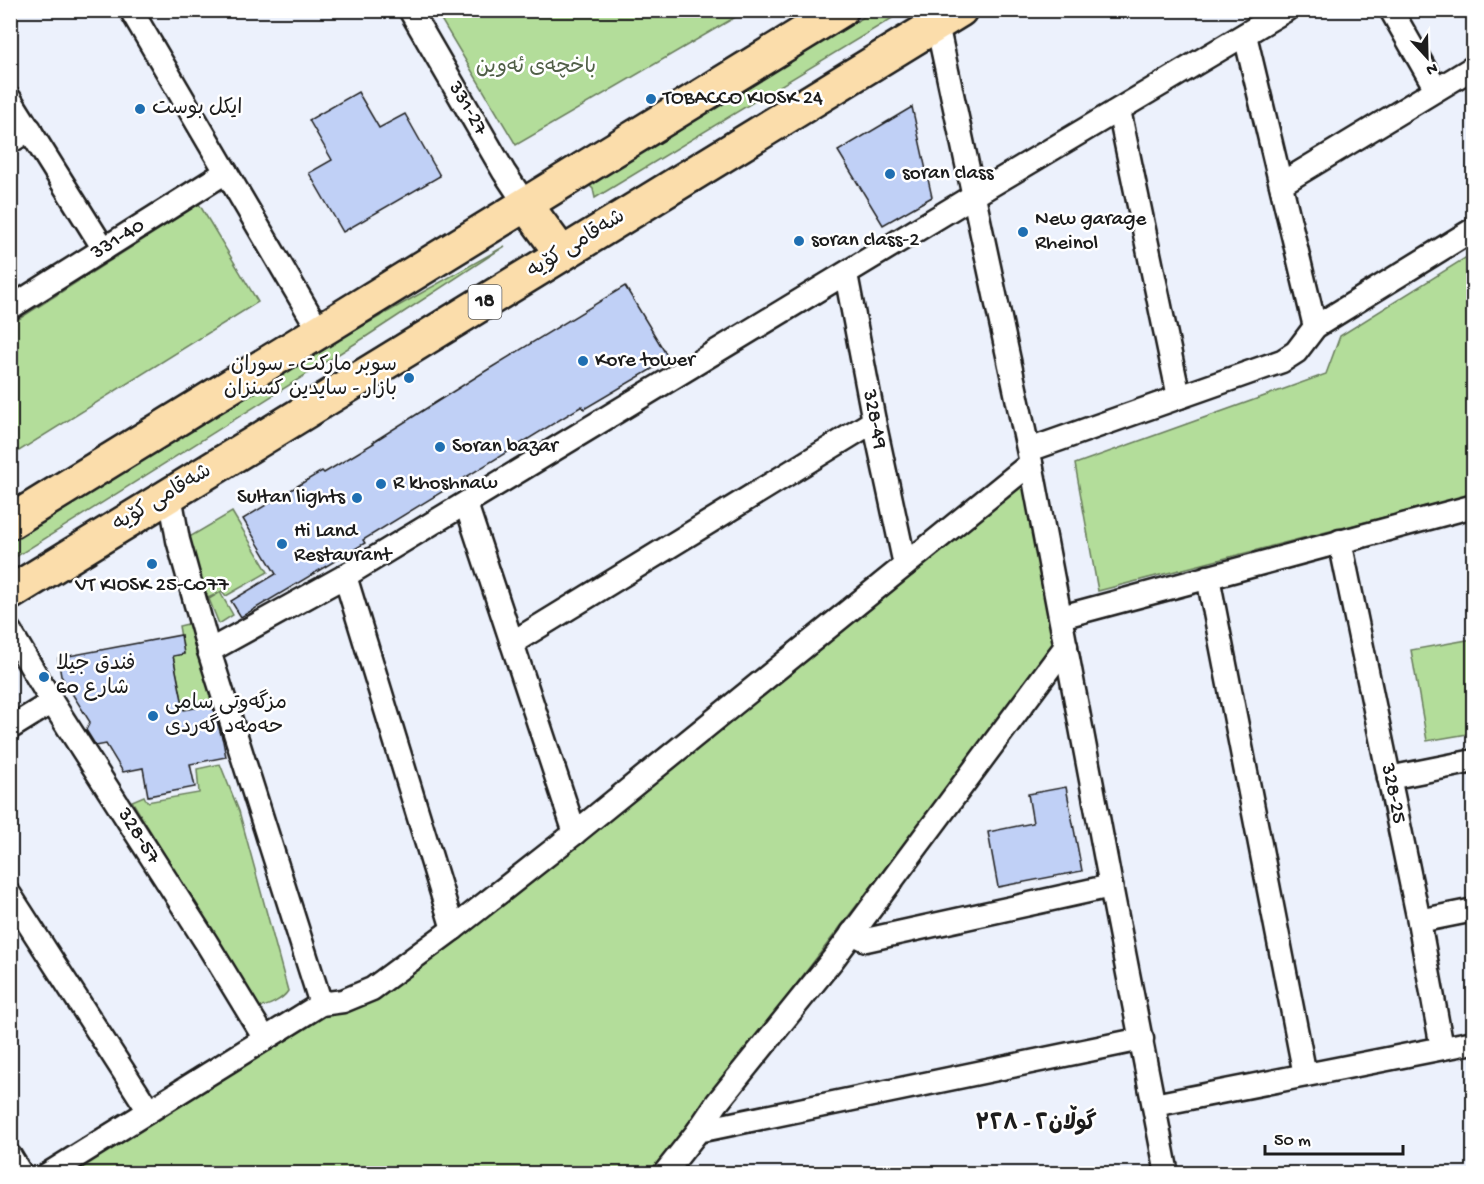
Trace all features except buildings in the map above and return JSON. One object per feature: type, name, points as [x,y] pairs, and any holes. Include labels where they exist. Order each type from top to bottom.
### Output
[{"type":"highway","points":[[10,522],[841,10]]},
{"type":"highway","name":"شەقامی کۆیە","points":[[10,593],[949,17]]},
{"type":"highway","points":[[526,206],[562,254]]},
{"type":"street","points":[[131,10],[320,332]]},
{"type":"street","name":"331-27","points":[[410,10],[526,206]]},
{"type":"street","points":[[208,651],[345,576],[973,196],[1286,10]]},
{"type":"street","points":[[1391,10],[1436,88]]},
{"type":"street","points":[[949,17],[973,196],[1030,456],[1167,1173]]},
{"type":"street","points":[[1245,35],[1316,327]]},
{"type":"street","points":[[1281,184],[1473,67]]},
{"type":"street","points":[[10,99],[104,249]]},
{"type":"street","points":[[1119,110],[1179,397]]},
{"type":"street","points":[[10,142],[30,129]]},
{"type":"street","name":"331-40","points":[[10,308],[226,172]]},
{"type":"street","points":[[48,1173],[321,1004],[343,1000],[372,989],[576,833],[905,565],[1030,456],[1179,397],[1282,361],[1296,352],[1316,327],[1473,229]]},
{"type":"street","name":"328-49","points":[[846,274],[905,565]]},
{"type":"street","points":[[512,643],[874,421]]},
{"type":"street","points":[[170,495],[178,540],[208,651],[321,1004]]},
{"type":"street","points":[[466,504],[576,833]]},
{"type":"street","points":[[1060,617],[1473,506]]},
{"type":"street","name":"328-25","points":[[1340,541],[1419,921],[1442,1048]]},
{"type":"street","points":[[345,576],[453,929]]},
{"type":"street","points":[[1208,577],[1305,1076]]},
{"type":"street","name":"328-57","points":[[10,631],[52,702],[200,932],[265,1039]]},
{"type":"street","points":[[663,1173],[834,958],[1066,645]]},
{"type":"street","points":[[10,728],[52,702]]},
{"type":"street","points":[[1389,778],[1473,761]]},
{"type":"street","points":[[852,933],[866,940],[1111,886]]},
{"type":"street","points":[[10,895],[149,1111]]},
{"type":"street","points":[[1419,921],[1473,910]]},
{"type":"street","points":[[698,1131],[1142,1039]]},
{"type":"street","points":[[1154,1105],[1473,1042]]},
{"type":"street","points":[[10,1156],[21,1173]]},
{"type":"green space","name":"باخچەی ئەوین","points":[[436,11],[746,11],[516,145]]},
{"type":"green space","points":[[874,11],[904,11],[595,198],[593,189],[586,182]]},
{"type":"green space","points":[[199,204],[258,302],[11,456],[11,324]]},
{"type":"green space","points":[[505,246],[364,338],[11,560],[11,539],[352,332]]},
{"type":"green space","points":[[1473,253],[1473,494],[1098,591],[1075,464],[1326,374],[1340,336]]},
{"type":"green space","points":[[1026,480],[1058,642],[652,1173],[60,1174],[326,1000],[349,1006],[424,965]]},
{"type":"green space","points":[[232,512],[268,572],[226,596],[222,591],[220,592],[233,615],[219,624],[209,599],[219,593],[208,598],[186,539]]},
{"type":"green space","points":[[192,623],[216,704],[184,710],[173,656],[184,654],[179,626]]},
{"type":"green space","points":[[1473,639],[1473,733],[1427,741],[1411,650]]},
{"type":"green space","points":[[220,764],[239,811],[288,991],[274,1002],[261,1007],[257,1007],[132,801],[144,796],[147,802],[199,793],[197,769]]},
{"type":"place","name":"TOBACCO KIOSK 24","points":[[651,99]]},
{"type":"place","name":"ايكل بوست","points":[[140,109]]},
{"type":"place","name":"soran class","points":[[890,174]]},
{"type":"place","name":"New garage Rheinol","points":[[1023,232]]},
{"type":"place","name":"soran class-2","points":[[799,241]]},
{"type":"place","name":"Kore tower","points":[[583,361]]},
{"type":"place","name":"سوبر ماركت - سوران بازار - سايدين كسنزان","points":[[409,378]]},
{"type":"place","name":"Soran bazar","points":[[440,447]]},
{"type":"place","name":"R khoshnaw","points":[[381,484]]},
{"type":"place","name":"Sultan lights","points":[[357,498]]},
{"type":"place","name":"Hi Land Restaurant","points":[[282,544]]},
{"type":"place","name":"VT KIOSK 25-C077","points":[[152,564]]},
{"type":"place","name":"فندق جيلا شارع 60","points":[[44,677]]},
{"type":"place","name":"مزگەوتی سامی حەمەد گەردی","points":[[153,716]]},
{"type":"district","name":"گوڵان٢ - ٣٢٨","points":[[1036,1125]]}]
